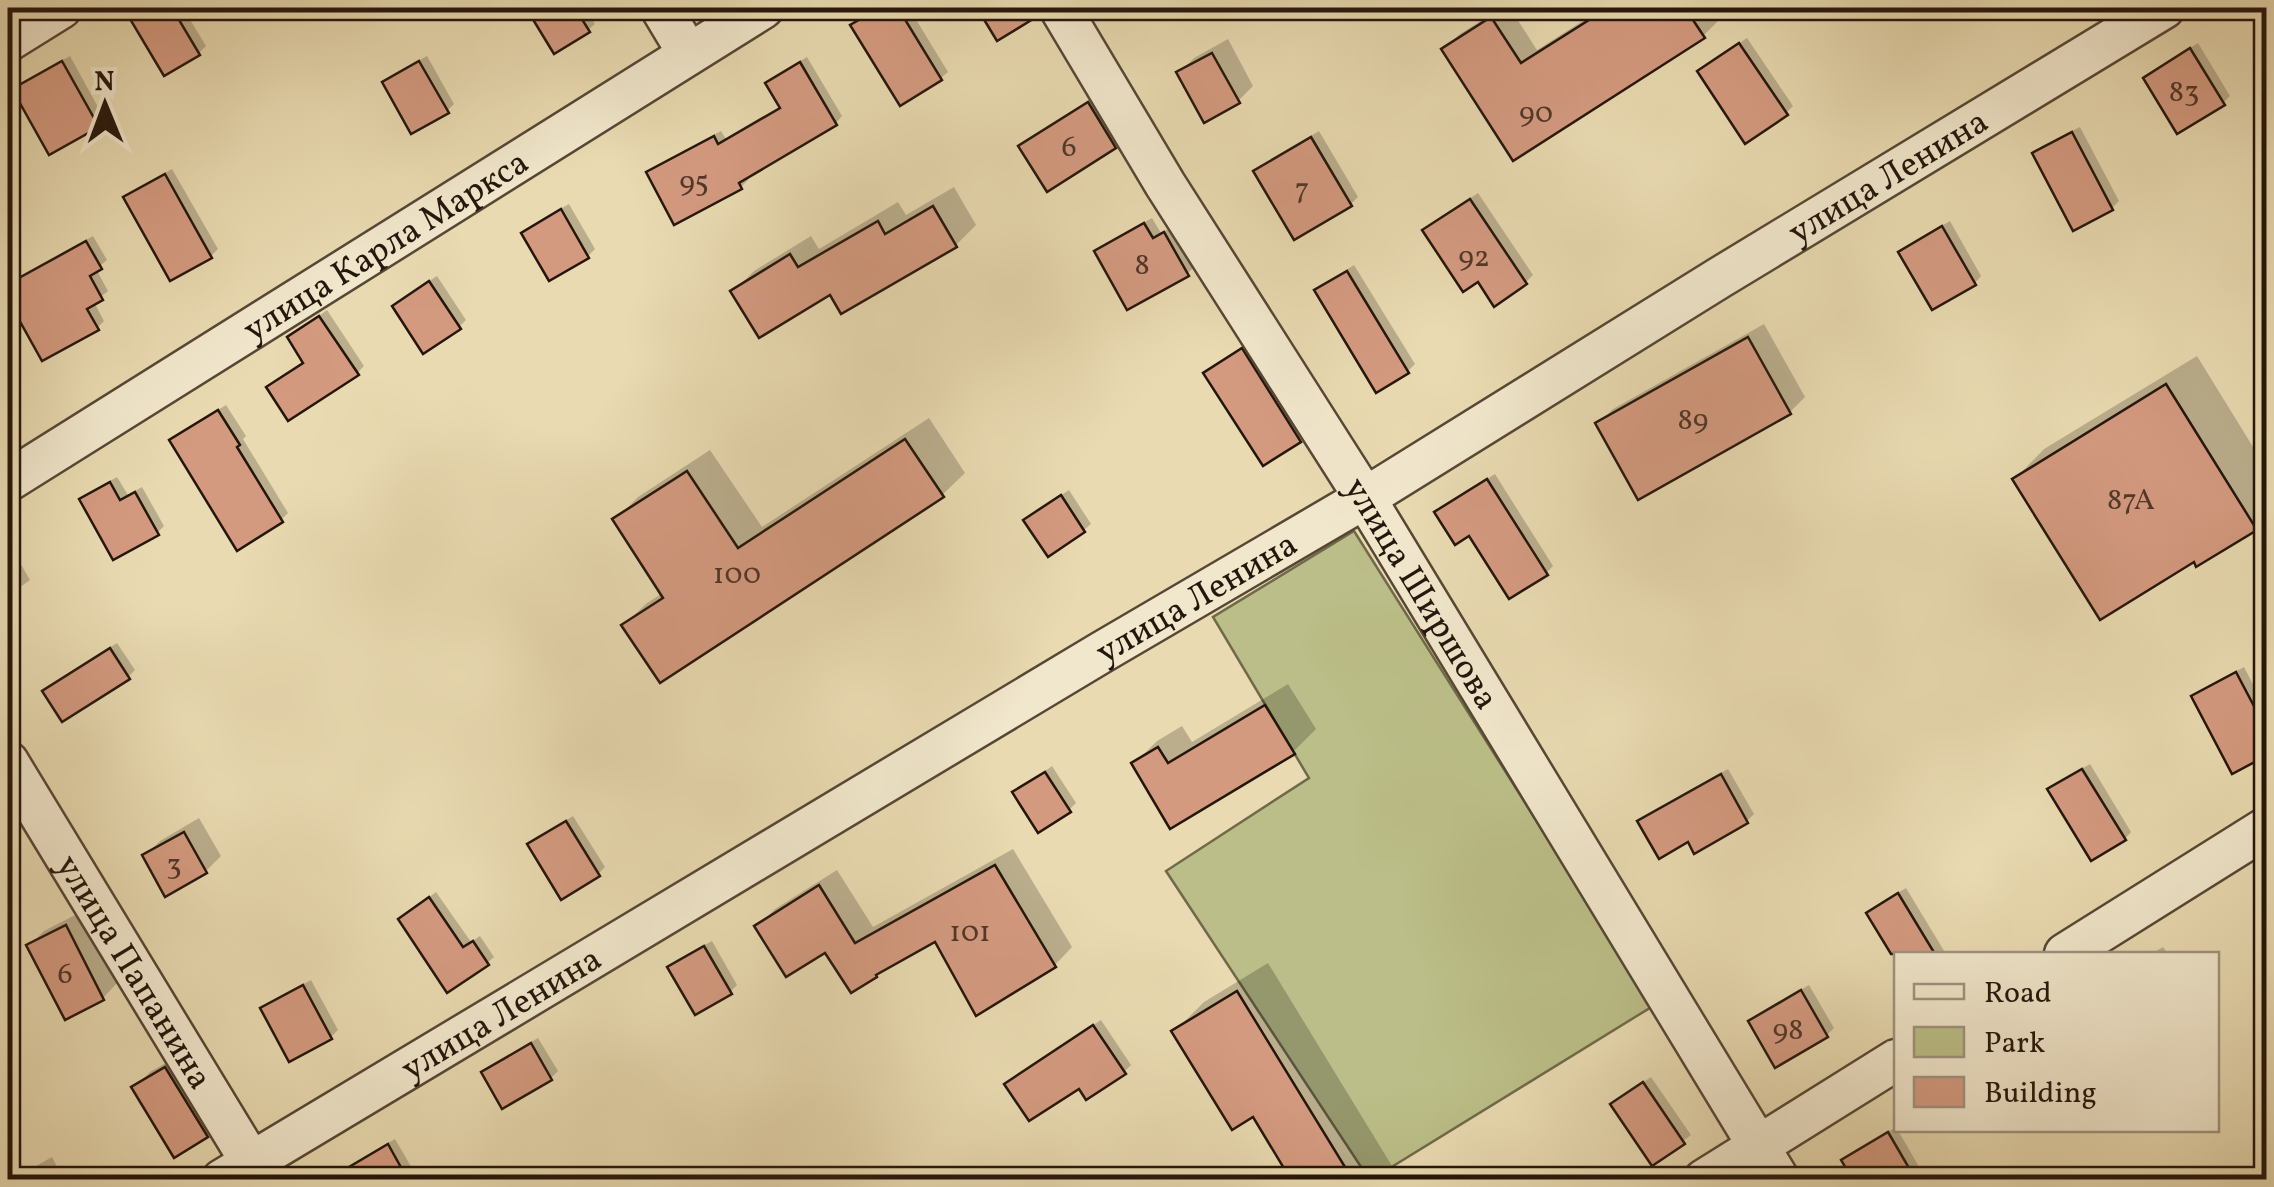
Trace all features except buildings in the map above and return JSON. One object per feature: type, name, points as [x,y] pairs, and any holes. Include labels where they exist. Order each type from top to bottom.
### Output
[{"type":"street","points":[[8,41],[61,8]]},
{"type":"street","points":[[660,8],[688,53]]},
{"type":"street","name":"улица Карла Маркса","points":[[8,481],[763,8]]},
{"type":"street","name":"улица Ширшова","points":[[1060,8],[1165,184],[1365,498],[1769,1163]]},
{"type":"street","name":"улица Ленина","points":[[245,1174],[1085,662],[1365,498],[2164,8]]},
{"type":"street","name":"улица Папанина","points":[[8,762],[245,1174]]},
{"type":"street","points":[[2068,952],[2266,828]]},
{"type":"street","points":[[1704,1180],[1769,1163],[1894,1062]]},
{"type":"green space","points":[[1354,531],[1653,1006],[1372,1179],[1166,871],[1309,778],[1213,617]]}]
